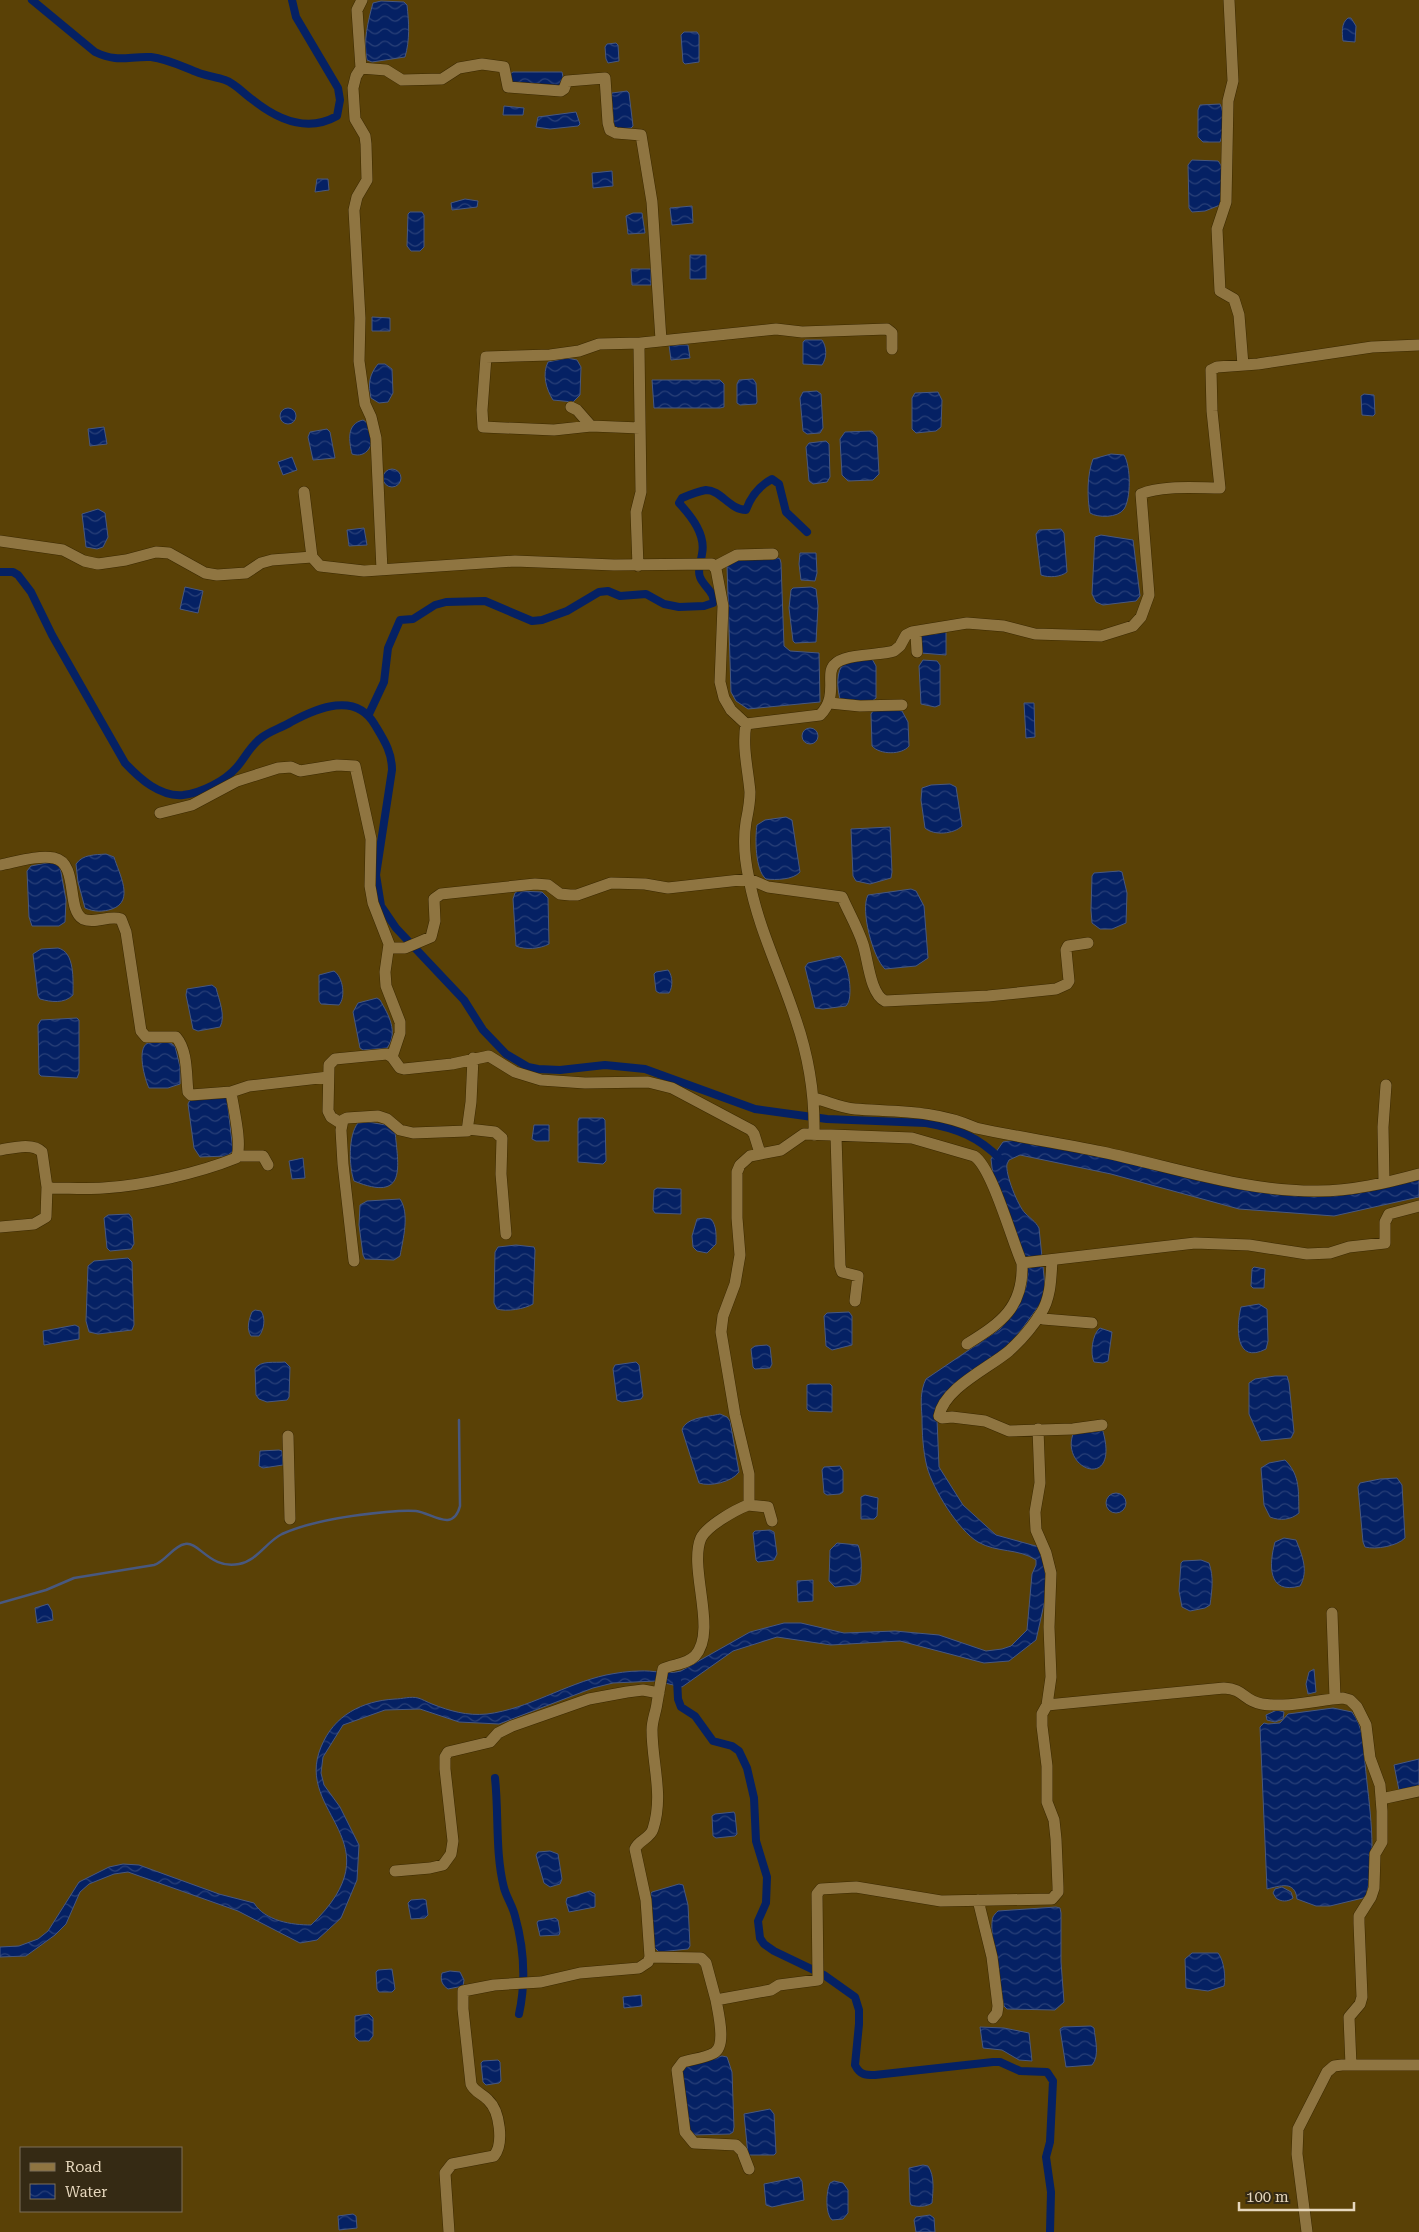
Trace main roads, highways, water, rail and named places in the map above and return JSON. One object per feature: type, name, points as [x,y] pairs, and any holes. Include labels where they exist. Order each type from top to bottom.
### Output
[{"type":"water","points":[[381,1],[404,2],[407,5],[408,44],[405,57],[372,62],[367,60],[366,53],[369,17],[373,3]]},
{"type":"water","points":[[1348,18],[1351,18],[1356,26],[1355,42],[1343,41],[1343,25]]},
{"type":"water","points":[[684,32],[697,32],[699,35],[699,62],[685,64],[683,62],[681,35]]},
{"type":"water","points":[[616,43],[618,45],[619,61],[608,63],[605,47],[607,44]]},
{"type":"water","points":[[513,72],[562,72],[564,82],[557,87],[511,83],[510,74]]},
{"type":"water","points":[[627,91],[629,93],[633,126],[631,128],[618,129],[614,126],[611,96],[612,93]]},
{"type":"water","points":[[1220,104],[1223,112],[1223,123],[1220,142],[1203,142],[1198,137],[1198,110],[1200,105]]},
{"type":"water","points":[[504,106],[524,108],[523,115],[503,115]]},
{"type":"water","points":[[576,112],[580,124],[578,126],[550,129],[536,127],[538,117]]},
{"type":"water","points":[[1192,160],[1218,161],[1221,165],[1223,182],[1220,205],[1205,211],[1192,212],[1189,208],[1188,165]]},
{"type":"water","points":[[612,171],[613,186],[593,188],[592,173]]},
{"type":"water","points":[[317,179],[328,179],[329,190],[315,192]]},
{"type":"water","points":[[465,199],[478,201],[477,207],[452,210],[451,203]]},
{"type":"water","points":[[692,206],[693,223],[672,225],[670,208]]},
{"type":"water","points":[[410,212],[422,212],[424,215],[424,247],[420,251],[411,251],[407,246],[408,214]]},
{"type":"water","points":[[633,213],[642,213],[645,233],[628,234],[626,216]]},
{"type":"water","points":[[690,255],[706,255],[706,279],[690,279]]},
{"type":"water","points":[[631,269],[651,269],[651,285],[632,285]]},
{"type":"water","points":[[372,317],[390,318],[390,331],[372,331]]},
{"type":"water","points":[[805,340],[822,340],[826,352],[822,365],[803,364],[803,342]]},
{"type":"water","points":[[669,345],[688,345],[690,358],[671,360]]},
{"type":"water","points":[[567,358],[577,360],[581,367],[580,395],[573,402],[553,400],[548,391],[546,381],[545,371],[548,362]]},
{"type":"water","points":[[378,364],[385,364],[392,369],[393,393],[388,402],[379,403],[371,398],[370,380]]},
{"type":"water","points":[[753,379],[756,383],[756,404],[740,405],[737,403],[737,384],[739,380]]},
{"type":"water","points":[[652,380],[720,380],[724,384],[724,407],[654,408]]},
{"type":"water","points":[[817,391],[821,394],[823,428],[820,433],[807,434],[803,431],[800,398],[803,392]]},
{"type":"water","points":[[938,392],[942,400],[941,427],[936,431],[916,433],[912,429],[912,398],[915,393]]},
{"type":"water","points":[[1364,394],[1374,395],[1375,414],[1373,416],[1362,415],[1361,396]]},
{"type":"water","points":[[285,408],[291,408],[296,413],[294,422],[285,424],[280,419],[280,413]]},
{"type":"water","points":[[363,420],[371,430],[371,443],[365,453],[359,455],[352,454],[350,444],[351,429]]},
{"type":"water","points":[[104,427],[107,444],[90,446],[88,429]]},
{"type":"water","points":[[327,429],[330,432],[335,458],[313,460],[308,437],[310,432]]},
{"type":"water","points":[[872,431],[877,437],[879,474],[873,480],[848,481],[842,475],[840,439],[845,432]]},
{"type":"water","points":[[826,441],[829,444],[830,477],[827,482],[813,484],[809,481],[806,447],[809,443]]},
{"type":"water","points":[[1111,454],[1124,455],[1126,460],[1129,474],[1128,498],[1121,512],[1113,516],[1098,516],[1090,513],[1088,493],[1090,472],[1093,459]]},
{"type":"water","points":[[292,457],[297,470],[283,475],[278,462]]},
{"type":"water","points":[[388,469],[396,469],[401,474],[399,485],[388,487],[383,482],[383,474]]},
{"type":"water","points":[[98,509],[105,513],[108,537],[103,547],[97,549],[86,547],[82,514]]},
{"type":"water","points":[[364,528],[367,545],[349,546],[347,530]]},
{"type":"water","points":[[1061,529],[1064,533],[1067,572],[1055,576],[1041,575],[1036,534],[1039,530]]},
{"type":"water","points":[[1101,535],[1133,540],[1140,596],[1136,601],[1103,605],[1096,602],[1092,594],[1095,537]]},
{"type":"water","points":[[800,553],[816,553],[817,573],[815,581],[801,580]]},
{"type":"water","points":[[776,557],[780,559],[781,563],[784,646],[790,651],[819,653],[820,702],[748,709],[736,701],[731,692],[727,565],[730,560]]},
{"type":"water","points":[[185,587],[203,591],[198,613],[180,609]]},
{"type":"water","points":[[811,587],[816,589],[818,606],[816,642],[795,643],[793,641],[789,608],[791,590],[793,588]]},
{"type":"water","points":[[946,631],[946,655],[921,653],[920,633]]},
{"type":"water","points":[[872,659],[876,666],[876,698],[871,702],[840,699],[838,680],[841,666],[844,663]]},
{"type":"water","points":[[923,660],[937,661],[940,665],[940,705],[935,707],[921,704],[919,666]]},
{"type":"water","points":[[1024,703],[1034,703],[1035,737],[1026,738]]},
{"type":"water","points":[[892,709],[902,711],[908,722],[909,746],[901,751],[891,753],[880,751],[872,746],[871,714],[873,711]]},
{"type":"water","points":[[810,728],[816,730],[818,736],[816,742],[810,744],[804,742],[802,736],[804,730]]},
{"type":"water","points":[[950,784],[956,787],[962,826],[954,831],[944,833],[929,831],[925,828],[921,800],[922,788],[931,785]]},
{"type":"water","points":[[786,817],[792,820],[800,872],[789,878],[766,879],[762,875],[758,861],[756,845],[757,825],[765,820]]},
{"type":"water","points":[[890,827],[891,878],[870,884],[856,881],[853,876],[851,829]]},
{"type":"water","points":[[106,854],[114,857],[124,886],[123,900],[119,905],[109,910],[99,911],[85,908],[78,882],[76,864],[82,858]]},
{"type":"water","points":[[52,862],[60,867],[66,900],[65,922],[59,926],[32,926],[29,917],[27,871],[31,866]]},
{"type":"water","points":[[1122,872],[1127,893],[1126,923],[1112,929],[1100,929],[1092,923],[1092,876],[1094,873]]},
{"type":"water","points":[[911,889],[916,891],[924,906],[928,958],[916,966],[885,969],[876,955],[869,934],[866,911],[868,895]]},
{"type":"water","points":[[518,891],[542,892],[548,898],[549,944],[532,948],[516,946],[513,899]]},
{"type":"water","points":[[58,948],[68,955],[72,967],[73,995],[62,1001],[40,999],[38,996],[33,954],[41,949]]},
{"type":"water","points":[[840,956],[846,965],[848,973],[850,996],[848,1002],[846,1006],[823,1009],[815,1008],[805,967],[808,963]]},
{"type":"water","points":[[668,970],[672,978],[670,991],[669,993],[659,993],[656,991],[654,974]]},
{"type":"water","points":[[334,971],[341,982],[343,992],[341,1001],[339,1005],[321,1004],[319,1001],[319,975]]},
{"type":"water","points":[[212,985],[216,988],[220,1003],[222,1023],[220,1027],[198,1031],[193,1029],[186,995],[187,989]]},
{"type":"water","points":[[377,998],[389,1017],[392,1036],[387,1048],[363,1050],[360,1048],[353,1012],[358,1003]]},
{"type":"water","points":[[77,1018],[79,1020],[79,1073],[77,1078],[41,1076],[39,1074],[38,1025],[41,1020]]},
{"type":"water","points":[[169,1042],[175,1046],[180,1067],[180,1084],[168,1088],[149,1088],[142,1064],[144,1046],[148,1043]]},
{"type":"water","points":[[225,1097],[227,1099],[233,1151],[227,1156],[200,1157],[194,1148],[188,1104],[190,1100]]},
{"type":"water","points":[[579,1118],[603,1118],[605,1120],[606,1161],[603,1164],[578,1162]]},
{"type":"water","points":[[368,1122],[392,1126],[395,1131],[398,1168],[396,1177],[391,1184],[384,1187],[371,1187],[354,1181],[352,1175],[350,1151],[352,1135],[358,1123]]},
{"type":"water","points":[[534,1125],[549,1125],[549,1141],[536,1141],[532,1139]]},
{"type":"water","points":[[1022,1139],[1255,1190],[1314,1197],[1395,1185],[1419,1179],[1419,1197],[1334,1216],[1239,1209],[1111,1174],[1020,1155],[1009,1160],[1007,1164],[1008,1175],[1016,1197],[1022,1209],[1039,1228],[1046,1296],[1011,1344],[948,1392],[937,1419],[939,1467],[963,1505],[996,1535],[1043,1548],[1047,1591],[1036,1640],[1009,1661],[984,1663],[900,1641],[831,1645],[777,1637],[733,1651],[682,1687],[656,1681],[613,1683],[593,1688],[499,1724],[459,1722],[420,1709],[385,1710],[343,1725],[323,1757],[321,1773],[324,1785],[340,1807],[359,1845],[357,1880],[341,1918],[317,1940],[300,1943],[238,1911],[128,1872],[114,1874],[89,1884],[80,1892],[66,1924],[55,1935],[26,1956],[0,1957],[0,1947],[19,1946],[38,1939],[48,1931],[79,1882],[109,1867],[123,1864],[139,1865],[219,1894],[254,1903],[265,1914],[280,1921],[311,1925],[336,1896],[346,1871],[345,1849],[320,1791],[316,1770],[321,1747],[333,1726],[341,1718],[371,1703],[415,1697],[445,1709],[466,1714],[487,1714],[517,1707],[576,1684],[606,1675],[635,1671],[670,1673],[681,1671],[750,1632],[784,1623],[801,1623],[844,1633],[895,1631],[939,1635],[986,1651],[1011,1646],[1027,1630],[1032,1574],[1036,1560],[1029,1556],[993,1548],[978,1542],[955,1519],[940,1497],[927,1467],[923,1442],[921,1402],[926,1379],[1000,1329],[1015,1311],[1026,1287],[1028,1274],[1022,1251],[993,1176],[991,1159],[1003,1142]]},
{"type":"water","points":[[303,1158],[305,1178],[292,1179],[289,1161]]},
{"type":"water","points":[[657,1188],[681,1189],[681,1214],[655,1213],[653,1210],[654,1190]]},
{"type":"water","points":[[400,1199],[405,1212],[405,1219],[400,1256],[394,1260],[365,1259],[359,1225],[360,1205],[367,1201]]},
{"type":"water","points":[[129,1214],[132,1218],[134,1244],[131,1249],[110,1251],[107,1248],[104,1218],[108,1215]]},
{"type":"water","points":[[697,1219],[711,1219],[716,1231],[716,1244],[707,1253],[697,1251],[693,1247],[692,1236]]},
{"type":"water","points":[[516,1245],[534,1247],[535,1250],[533,1304],[515,1310],[497,1309],[494,1303],[495,1252],[498,1247]]},
{"type":"water","points":[[128,1258],[132,1262],[134,1325],[132,1330],[98,1334],[89,1332],[86,1321],[88,1266],[94,1261]]},
{"type":"water","points":[[1254,1267],[1265,1269],[1264,1288],[1253,1288],[1251,1286],[1252,1269]]},
{"type":"water","points":[[1259,1304],[1267,1309],[1268,1341],[1266,1349],[1256,1353],[1248,1352],[1240,1342],[1239,1315],[1241,1307]]},
{"type":"water","points":[[255,1310],[261,1311],[264,1317],[264,1324],[259,1336],[251,1336],[248,1324],[252,1312]]},
{"type":"water","points":[[849,1312],[852,1316],[852,1345],[832,1350],[826,1346],[824,1316],[827,1313]]},
{"type":"water","points":[[75,1325],[79,1327],[79,1339],[44,1345],[43,1331]]},
{"type":"water","points":[[1100,1328],[1112,1332],[1108,1361],[1103,1363],[1094,1362],[1092,1354],[1092,1344]]},
{"type":"water","points":[[767,1345],[770,1347],[772,1364],[770,1368],[755,1369],[753,1367],[751,1349],[755,1346]]},
{"type":"water","points":[[268,1362],[285,1362],[290,1367],[289,1397],[287,1400],[267,1402],[259,1399],[256,1395],[255,1369],[257,1366]]},
{"type":"water","points":[[636,1362],[639,1365],[643,1396],[641,1399],[622,1402],[617,1400],[613,1369],[615,1365]]},
{"type":"water","points":[[1287,1376],[1294,1432],[1291,1438],[1261,1441],[1249,1414],[1249,1383],[1255,1379]]},
{"type":"water","points":[[830,1384],[832,1386],[832,1412],[809,1411],[807,1409],[807,1385]]},
{"type":"water","points":[[720,1414],[727,1417],[730,1421],[739,1472],[736,1476],[720,1483],[699,1483],[682,1430],[688,1422]]},
{"type":"water","points":[[1102,1428],[1106,1448],[1104,1461],[1098,1468],[1090,1469],[1082,1465],[1075,1458],[1071,1447],[1073,1434]]},
{"type":"water","points":[[260,1451],[282,1451],[283,1465],[263,1468],[259,1466]]},
{"type":"water","points":[[1285,1460],[1296,1478],[1299,1513],[1289,1518],[1278,1519],[1270,1517],[1264,1505],[1261,1468],[1269,1463]]},
{"type":"water","points":[[840,1466],[843,1471],[843,1492],[827,1495],[824,1493],[822,1470],[824,1467]]},
{"type":"water","points":[[1397,1478],[1402,1485],[1405,1538],[1386,1547],[1365,1547],[1358,1487],[1360,1483]]},
{"type":"water","points":[[1116,1493],[1123,1496],[1126,1503],[1123,1510],[1116,1513],[1109,1510],[1106,1503],[1109,1496]]},
{"type":"water","points":[[865,1495],[878,1498],[877,1516],[874,1519],[861,1519],[861,1497]]},
{"type":"water","points":[[770,1530],[774,1532],[777,1554],[774,1560],[758,1562],[756,1560],[753,1533],[755,1531]]},
{"type":"water","points":[[1284,1538],[1296,1540],[1304,1563],[1304,1575],[1300,1586],[1289,1588],[1281,1586],[1273,1576],[1272,1559],[1275,1542]]},
{"type":"water","points":[[837,1543],[858,1545],[861,1558],[861,1573],[860,1582],[856,1585],[835,1587],[829,1581],[830,1550]]},
{"type":"water","points":[[1201,1560],[1209,1563],[1212,1573],[1210,1605],[1190,1611],[1182,1607],[1179,1591],[1181,1563],[1183,1561]]},
{"type":"water","points":[[813,1580],[813,1601],[798,1602],[797,1581]]},
{"type":"water","points":[[48,1604],[52,1611],[53,1620],[37,1623],[35,1608]]},
{"type":"water","points":[[1314,1669],[1316,1692],[1308,1694],[1306,1684],[1309,1672]]},
{"type":"water","points":[[1333,1708],[1352,1712],[1361,1730],[1370,1813],[1372,1847],[1370,1880],[1366,1896],[1363,1898],[1330,1906],[1316,1906],[1297,1899],[1296,1893],[1290,1887],[1282,1886],[1267,1889],[1260,1727],[1264,1723],[1280,1723],[1288,1714]]},
{"type":"water","points":[[1277,1710],[1284,1712],[1283,1719],[1275,1722],[1267,1720],[1266,1715]]},
{"type":"water","points":[[1419,1759],[1419,1787],[1399,1790],[1394,1765]]},
{"type":"water","points":[[734,1812],[737,1834],[735,1836],[716,1838],[713,1836],[712,1816]]},
{"type":"water","points":[[550,1851],[558,1854],[562,1879],[560,1884],[550,1887],[544,1883],[536,1855],[538,1852]]},
{"type":"water","points":[[679,1884],[683,1885],[688,1905],[690,1946],[688,1949],[659,1952],[652,1945],[649,1896],[652,1892]]},
{"type":"water","points":[[1282,1887],[1291,1892],[1293,1898],[1284,1901],[1276,1898],[1273,1893],[1275,1889]]},
{"type":"water","points":[[590,1891],[595,1894],[595,1907],[569,1912],[566,1902],[567,1898]]},
{"type":"water","points":[[411,1900],[426,1900],[428,1915],[425,1918],[411,1919],[408,1903]]},
{"type":"water","points":[[1060,1908],[1061,1913],[1061,1962],[1064,2002],[1055,2010],[1007,2009],[1004,2006],[995,1960],[992,1934],[993,1917],[998,1911]]},
{"type":"water","points":[[555,1918],[558,1920],[559,1935],[540,1936],[538,1921]]},
{"type":"water","points":[[1192,1953],[1218,1953],[1224,1969],[1224,1986],[1208,1991],[1186,1988],[1185,1959]]},
{"type":"water","points":[[392,1969],[395,1989],[392,1992],[379,1992],[377,1989],[376,1972],[378,1970]]},
{"type":"water","points":[[450,1971],[460,1972],[464,1980],[463,1986],[448,1989],[444,1986],[441,1980],[442,1973]]},
{"type":"water","points":[[641,1995],[642,2006],[624,2008],[623,1997]]},
{"type":"water","points":[[369,2014],[373,2018],[373,2036],[369,2041],[359,2041],[355,2037],[355,2016]]},
{"type":"water","points":[[1091,2026],[1094,2028],[1096,2042],[1096,2057],[1092,2065],[1066,2067],[1060,2029],[1063,2027]]},
{"type":"water","points":[[980,2027],[1004,2028],[1029,2033],[1032,2061],[1019,2060],[1002,2050],[983,2048]]},
{"type":"water","points":[[722,2056],[727,2057],[732,2072],[733,2132],[730,2134],[690,2134],[681,2065]]},
{"type":"water","points":[[498,2060],[500,2062],[501,2081],[486,2085],[483,2082],[481,2063],[483,2061]]},
{"type":"water","points":[[770,2109],[774,2114],[776,2153],[774,2155],[748,2155],[744,2114]]},
{"type":"water","points":[[923,2165],[928,2166],[932,2174],[932,2203],[925,2206],[913,2206],[910,2202],[909,2168]]},
{"type":"water","points":[[799,2177],[802,2181],[804,2200],[772,2207],[766,2205],[764,2184]]},
{"type":"water","points":[[834,2181],[843,2183],[848,2190],[848,2213],[843,2219],[832,2220],[828,2213],[827,2202],[830,2183]]},
{"type":"water","points":[[353,2214],[356,2216],[357,2228],[339,2230],[338,2216]]},
{"type":"water","points":[[930,2215],[934,2218],[935,2232],[916,2232],[914,2220],[916,2217]]},
{"type":"waterway","points":[[32,0],[95,52],[117,58],[151,57],[163,60],[229,82],[272,113],[293,122],[304,124],[326,121],[337,116],[340,100],[338,88],[296,17],[292,0]]},
{"type":"waterway","points":[[369,714],[384,682],[388,648],[400,620],[413,619],[435,605],[446,602],[485,601],[532,621],[542,620],[567,611],[599,592],[608,591],[620,596],[646,594],[664,604],[679,607],[704,606],[713,603],[713,596],[699,574],[703,547],[700,533],[689,514],[679,503],[682,498],[694,493],[706,490],[711,491],[735,507],[746,510],[756,492],[772,479],[779,484],[786,512],[807,532]]},
{"type":"waterway","points":[[0,572],[13,572],[18,575],[31,592],[52,635],[125,763],[144,781],[158,790],[175,795],[183,795],[212,786],[232,772],[261,738],[312,712],[324,708],[347,705],[358,708],[367,715],[384,741],[392,764],[376,875],[381,906],[396,928],[464,1000],[483,1030],[506,1054],[528,1067],[560,1070],[605,1065],[645,1069],[755,1109],[827,1119],[937,1125],[975,1139],[1000,1159]]},
{"type":"waterway","points":[[0,1603],[46,1590],[74,1578],[154,1565],[185,1544],[190,1544],[213,1560],[229,1565],[239,1564],[251,1559],[276,1537],[293,1529],[333,1519],[416,1511],[447,1520],[457,1514],[460,1506],[459,1420]]},
{"type":"waterway","points":[[677,1679],[678,1699],[681,1707],[695,1716],[713,1741],[732,1746],[739,1751],[747,1768],[754,1798],[756,1841],[767,1877],[766,1903],[758,1921],[760,1938],[764,1944],[774,1951],[824,1975],[855,1997],[859,2010],[855,2065],[859,2071],[875,2075],[1000,2062],[1020,2071],[1047,2072],[1053,2081],[1050,2142],[1046,2157],[1051,2192],[1050,2232]]},
{"type":"waterway","points":[[495,1778],[501,1874],[504,1888],[515,1916],[522,1953],[523,1990],[519,2014]]}]
